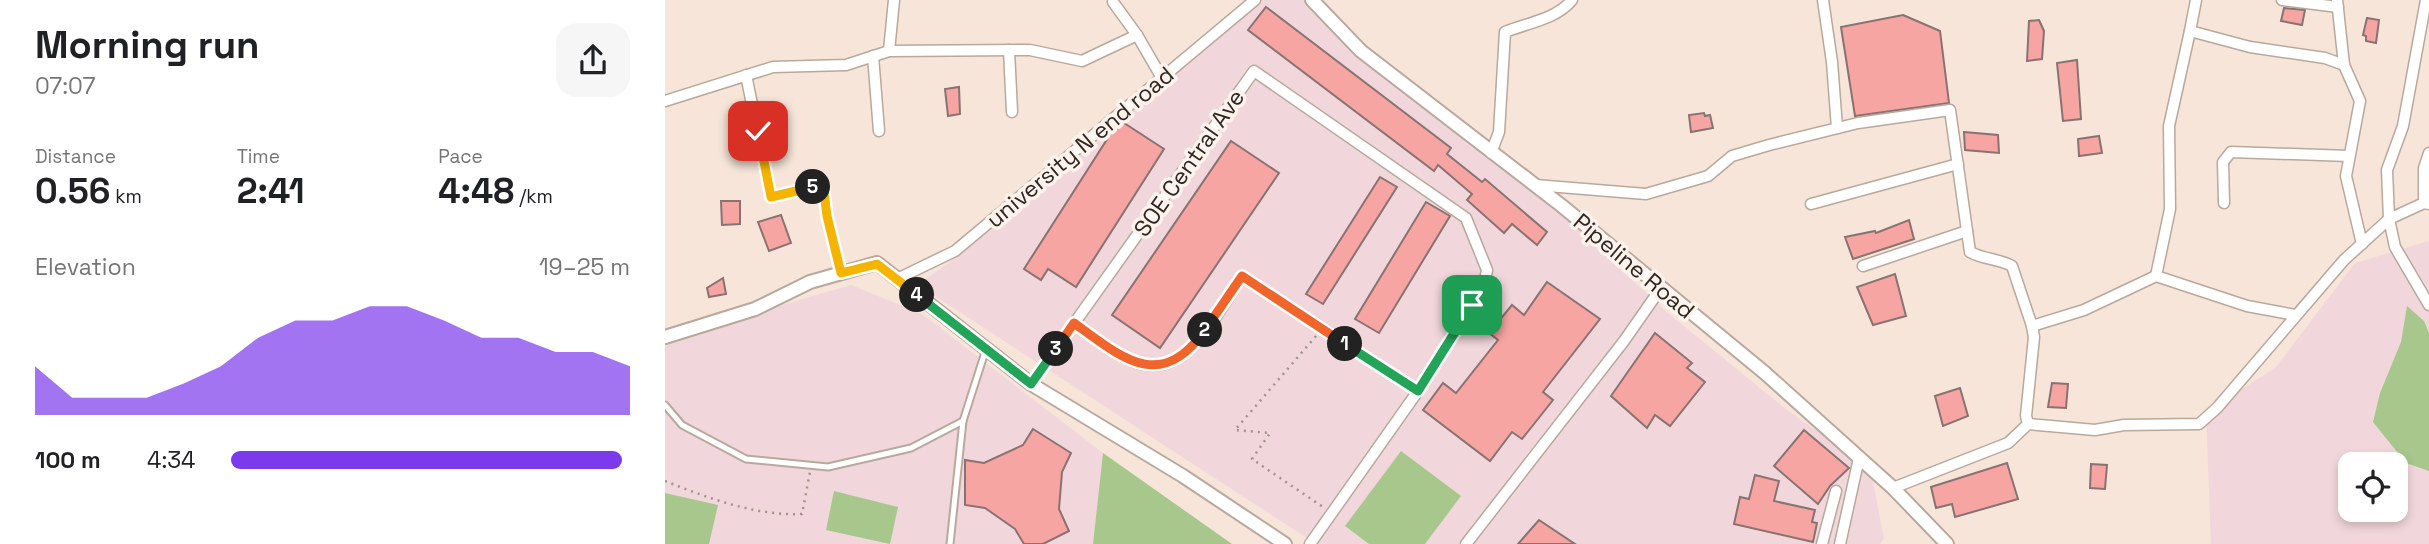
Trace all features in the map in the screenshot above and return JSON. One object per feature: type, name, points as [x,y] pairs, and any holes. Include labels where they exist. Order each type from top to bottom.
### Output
[{"type":"street","points":[[889,51],[894,0]]},
{"type":"street","name":"university N end road","points":[[897,279],[955,251],[1255,0]]},
{"type":"street","name":"Pipeline Road","points":[[1311,0],[1361,51],[1534,185],[1765,373],[1893,488],[1947,544]]},
{"type":"street","points":[[1492,153],[1499,132],[1505,32],[1546,18],[1566,8],[1572,0]]},
{"type":"street","points":[[1823,0],[1832,62],[1837,128]]},
{"type":"street","points":[[2156,276],[2171,209],[2169,126],[2196,0]]},
{"type":"street","points":[[2281,0],[2338,4],[2344,65],[2360,101],[2346,176],[2362,244]]},
{"type":"street","points":[[2426,0],[2403,126],[2387,170],[2389,219],[2399,256],[2429,305]]},
{"type":"street","points":[[1113,2],[1137,35],[1162,78]]},
{"type":"street","points":[[2190,31],[2250,47],[2325,58],[2344,65]]},
{"type":"street","points":[[665,101],[773,67],[846,65],[889,51],[1009,50],[1059,54],[1082,61],[1137,35]]},
{"type":"street","points":[[1009,50],[1012,112]]},
{"type":"street","points":[[873,56],[879,131]]},
{"type":"street","name":"SOE Central Ave","points":[[1031,384],[1254,71],[1466,218],[1487,270],[1485,281],[1418,391]]},
{"type":"street","points":[[746,75],[771,197],[823,185],[827,216],[841,273]]},
{"type":"street","points":[[1534,185],[1646,194],[1708,176],[1732,156],[1837,128],[1950,110],[1970,252],[1985,260],[2008,262],[2012,266],[2032,326],[2034,337],[2026,416],[2028,424]]},
{"type":"street","points":[[2224,203],[2223,162],[2231,152],[2349,156]]},
{"type":"street","points":[[1893,488],[2008,443],[2028,424],[2095,430],[2124,425],[2199,424],[2217,408],[2295,315],[2362,244],[2389,219],[2426,204],[2424,168],[2429,153]]},
{"type":"street","points":[[1811,204],[1958,164]]},
{"type":"street","points":[[1863,266],[1967,231]]},
{"type":"street","points":[[665,337],[755,309],[810,282],[877,264],[1031,384],[1183,476],[1285,544]]},
{"type":"street","points":[[1074,323],[1111,350],[1141,364],[1167,364],[1190,351],[1242,276],[1418,391],[1310,544]]},
{"type":"street","points":[[2032,326],[2084,310],[2156,276],[2247,306],[2295,315]]},
{"type":"street","points":[[1466,544],[1624,341],[1661,288]]},
{"type":"street","points":[[1840,544],[1859,458]]},
{"type":"street","points":[[1822,544],[1836,491]]},
{"type":"lane","points":[[950,544],[963,421],[986,349]]},
{"type":"lane","points":[[665,405],[682,425],[746,459],[828,467],[911,448],[963,421]]},
{"type":"path","points":[[1323,329],[1235,430],[1270,433],[1252,459],[1332,513]]},
{"type":"path","points":[[665,481],[740,507],[785,515],[802,514],[811,466]]},
{"type":"shaded area","points":[[1245,0],[1305,0],[1567,220],[1668,313],[1787,410],[1870,467],[1884,538],[1880,544],[1316,544],[918,285],[965,251],[1136,104]]},
{"type":"shaded area","points":[[2429,241],[2429,544],[2211,544],[2206,413],[2276,367],[2355,263]]},
{"type":"shaded area","points":[[851,285],[922,314],[1103,453],[1093,544],[665,544],[665,339]]},
{"type":"green space","points":[[2407,306],[2424,321],[2429,333],[2429,471],[2408,464],[2408,452],[2397,452],[2373,422],[2380,393],[2401,342]]},
{"type":"green space","points":[[1401,451],[1461,496],[1425,544],[1369,544],[1345,526]]},
{"type":"green space","points":[[1103,453],[1232,544],[1093,544]]},
{"type":"green space","points":[[834,491],[898,507],[890,544],[826,530]]},
{"type":"green space","points":[[665,493],[718,505],[709,544],[665,544]]},
{"type":"building","points":[[1266,7],[1451,148],[1447,154],[1482,182],[1485,179],[1547,232],[1537,245],[1512,224],[1504,233],[1467,200],[1472,194],[1438,165],[1434,171],[1248,30]]},
{"type":"building","points":[[2284,8],[2305,10],[2302,25],[2281,21]]},
{"type":"building","points":[[1903,15],[1940,31],[1949,103],[1855,116],[1841,27]]},
{"type":"building","points":[[2367,18],[2379,20],[2376,43],[2366,41],[2366,36],[2363,35]]},
{"type":"building","points":[[2039,20],[2044,31],[2042,59],[2027,61],[2029,21]]},
{"type":"building","points":[[2077,60],[2081,119],[2063,121],[2057,63]]},
{"type":"building","points":[[959,87],[960,114],[948,116],[945,89]]},
{"type":"building","points":[[1704,113],[1705,116],[1710,115],[1713,128],[1691,132],[1689,115]]},
{"type":"building","points":[[1121,121],[1164,149],[1076,287],[1048,269],[1041,280],[1024,269]]},
{"type":"building","points":[[1964,132],[1998,135],[1999,153],[1965,150]]},
{"type":"building","points":[[2099,136],[2102,153],[2079,156],[2078,139]]},
{"type":"building","points":[[1231,141],[1279,173],[1160,348],[1112,315]]},
{"type":"building","points":[[1380,177],[1397,187],[1323,304],[1306,294]]},
{"type":"building","points":[[721,201],[740,201],[740,224],[722,225]]},
{"type":"building","points":[[1426,202],[1450,216],[1379,333],[1355,319]]},
{"type":"building","points":[[781,215],[791,243],[769,251],[758,222]]},
{"type":"building","points":[[1909,220],[1914,239],[1853,259],[1845,237],[1875,231],[1876,233]]},
{"type":"building","points":[[1895,274],[1906,316],[1873,325],[1857,287]]},
{"type":"building","points":[[723,278],[726,294],[709,297],[707,288]]},
{"type":"building","points":[[1547,282],[1600,319],[1543,392],[1553,400],[1522,439],[1512,432],[1490,461],[1423,410],[1443,383],[1456,393],[1498,340],[1489,333],[1512,305],[1524,315]]},
{"type":"building","points":[[1655,333],[1692,363],[1687,368],[1705,382],[1670,426],[1655,415],[1647,428],[1611,396]]},
{"type":"building","points":[[2052,383],[2068,384],[2066,408],[2048,407]]},
{"type":"building","points":[[1960,388],[1968,416],[1943,426],[1935,396]]},
{"type":"building","points":[[1033,429],[1071,453],[1062,472],[1059,509],[1069,531],[1043,544],[1024,544],[1015,529],[985,508],[965,505],[965,460],[984,463],[1023,445]]},
{"type":"building","points":[[1804,430],[1849,468],[1830,486],[1818,504],[1774,466]]},
{"type":"building","points":[[2007,463],[2018,499],[1955,517],[1952,504],[1936,508],[1931,487]]},
{"type":"building","points":[[2091,464],[2107,465],[2105,489],[2090,488]]},
{"type":"building","points":[[1755,475],[1779,481],[1774,501],[1815,510],[1812,522],[1817,523],[1813,542],[1734,524],[1740,497],[1749,499]]},
{"type":"building","points":[[1539,520],[1575,544],[1518,544]]},
{"type":"route","points":[[758,131],[771,197],[823,185],[827,216],[841,273],[877,264],[1031,384],[1074,323],[1111,350],[1141,364],[1167,364],[1190,351],[1242,276],[1418,391],[1472,305]]}]
